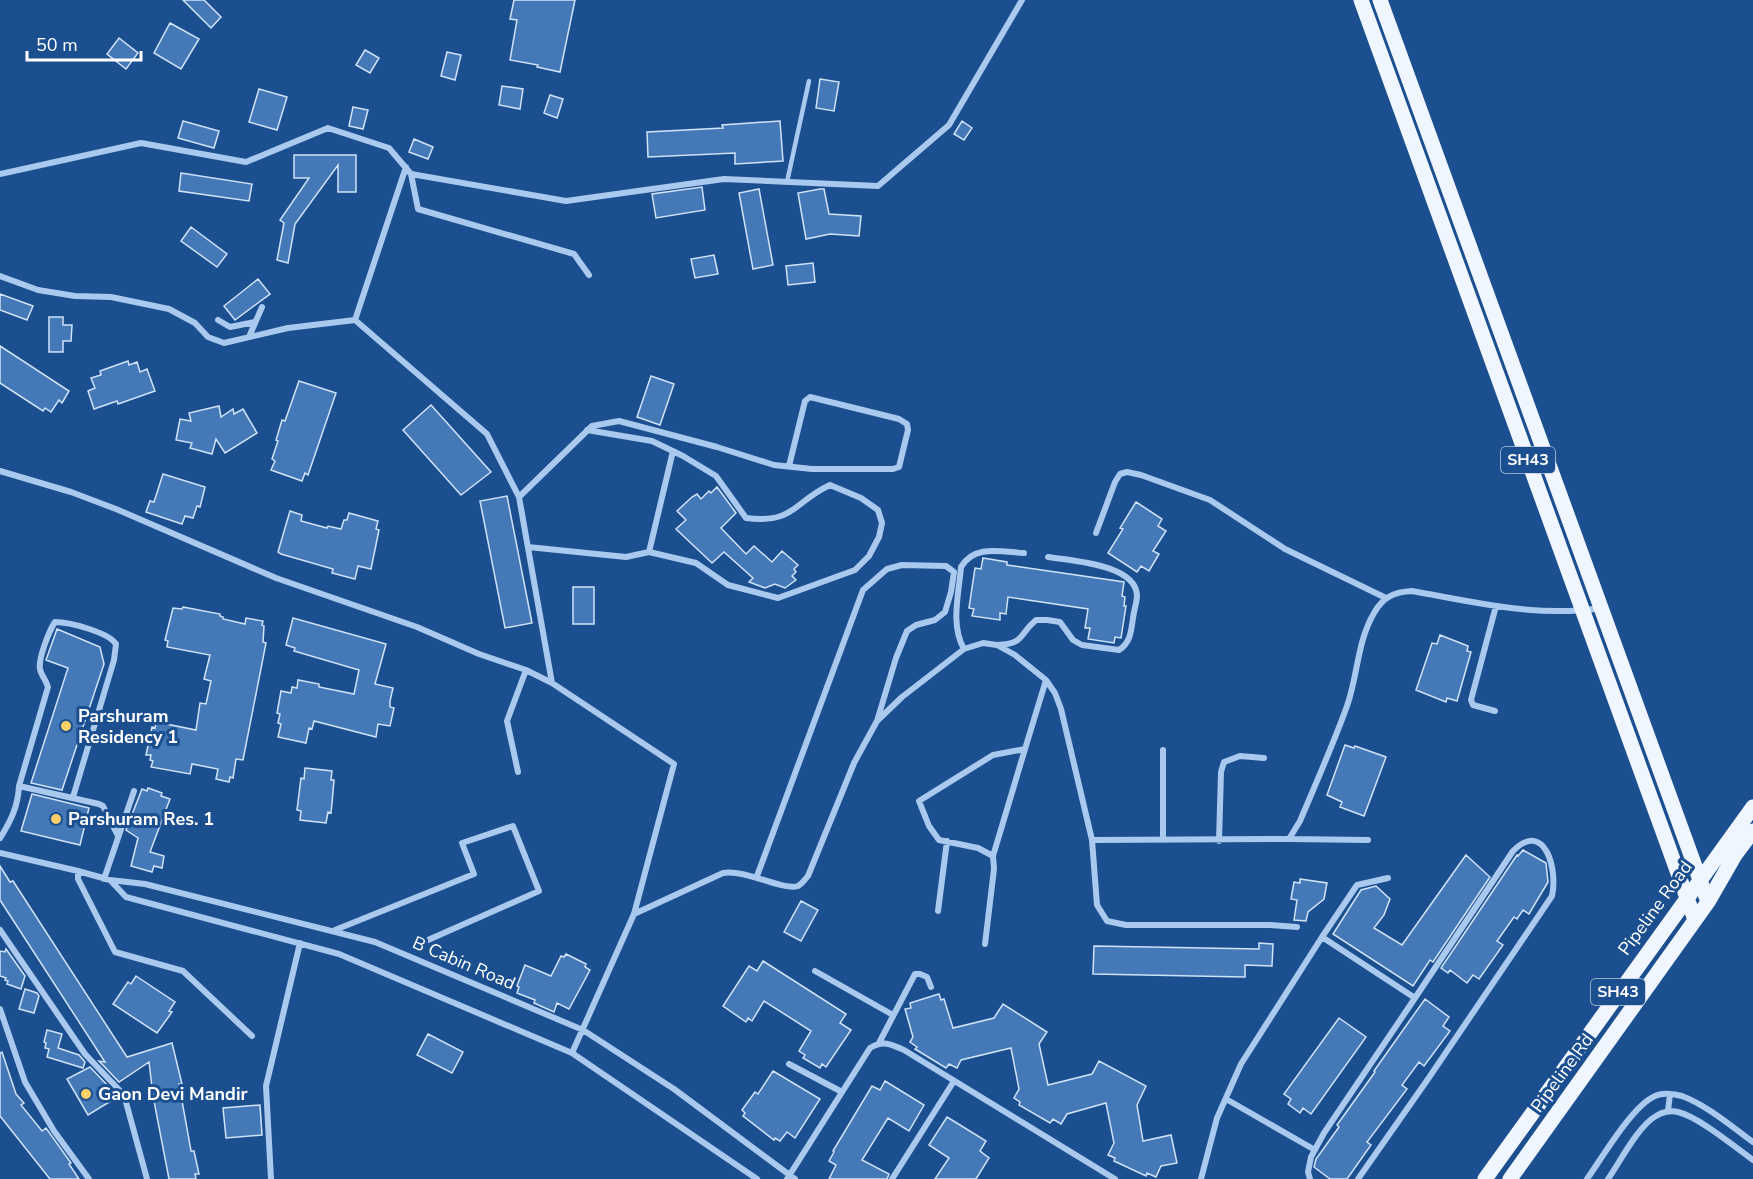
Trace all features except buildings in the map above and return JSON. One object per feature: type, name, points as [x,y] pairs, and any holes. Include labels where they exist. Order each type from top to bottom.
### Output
[{"type":"main road","name":"SH43","points":[[1361,0],[1695,920]]},
{"type":"main road","name":"SH43","points":[[1380,0],[1708,902]]},
{"type":"main road","name":"Pipeline Road","points":[[1485,1179],[1753,807]]},
{"type":"main road","name":"SH43","points":[[1708,902],[1735,855],[1753,831]]},
{"type":"main road","name":"Pipeline Rd","points":[[1510,1179],[1708,902]]},
{"type":"street","points":[[411,174],[566,201],[723,179],[878,186],[949,126],[1023,0]]},
{"type":"street","points":[[0,174],[141,142],[246,162],[328,128],[389,148],[411,174],[418,209],[574,254],[589,275]]},
{"type":"street","points":[[355,320],[406,167]]},
{"type":"street","points":[[0,276],[38,290],[75,296],[111,297],[169,309],[195,323],[208,337],[224,343],[288,328],[355,320],[487,434],[519,497],[552,683]]},
{"type":"street","points":[[249,337],[262,307]]},
{"type":"street","points":[[218,320],[230,327],[255,322]]},
{"type":"street","points":[[519,497],[587,430],[598,424],[619,421],[698,441],[774,465],[812,469],[893,469],[899,467],[909,430],[907,424],[899,419],[810,397],[805,401],[789,466]]},
{"type":"street","points":[[528,547],[626,557],[649,552],[696,563],[728,585],[778,598],[855,570],[869,556],[879,537],[882,523],[878,510],[861,498],[830,485],[816,491],[793,512],[783,516],[763,520],[746,518],[716,476],[673,451],[652,441],[587,430]]},
{"type":"street","points":[[649,552],[673,451]]},
{"type":"street","points":[[0,471],[94,501],[276,578],[417,627],[479,654],[526,670],[552,683],[674,764],[634,914],[572,1053]]},
{"type":"street","points":[[1096,533],[1120,474],[1127,472],[1141,475],[1210,500],[1285,549],[1386,598]]},
{"type":"street","points":[[964,649],[957,637],[961,567],[966,559],[983,551],[1024,553]]},
{"type":"street","points":[[877,721],[902,697],[964,649],[983,643],[1013,644],[1036,621],[1060,622],[1073,640],[1082,645],[1119,650],[1126,645],[1131,637],[1137,593],[1130,580],[1112,568],[1048,557]]},
{"type":"street","points":[[634,914],[723,873],[733,871],[792,887],[800,885],[808,876],[854,763],[877,721],[896,658],[907,631],[916,625],[935,620],[945,612],[954,572],[946,566],[902,565],[887,569],[863,590],[757,876]]},
{"type":"street","points":[[1289,839],[1300,821],[1348,703],[1360,645],[1374,612],[1386,598],[1396,592],[1412,591],[1519,609],[1583,611],[1601,608]]},
{"type":"street","points":[[1495,711],[1477,707],[1471,700],[1496,606]]},
{"type":"street","points":[[0,838],[18,801],[19,786],[48,687],[40,663],[55,622],[66,622],[107,636],[116,644],[114,660],[73,797]]},
{"type":"street","points":[[997,645],[1015,655],[1046,680],[1055,693],[1061,709],[1092,840],[1097,905],[1107,921],[1126,925],[1297,927]]},
{"type":"street","points":[[518,772],[507,721],[526,670]]},
{"type":"street","points":[[985,944],[994,869],[993,856],[1046,680]]},
{"type":"street","points":[[993,856],[978,848],[939,840],[929,826],[919,801],[993,755],[1025,749]]},
{"type":"street","points":[[1163,750],[1163,840]]},
{"type":"street","points":[[1219,841],[1221,772],[1224,762],[1240,756],[1264,758]]},
{"type":"street","points":[[19,786],[95,802],[103,806],[118,836]]},
{"type":"street","points":[[134,791],[118,836],[107,879],[126,897],[339,954],[572,1053],[757,1179]]},
{"type":"street","points":[[334,930],[474,874],[462,843],[513,826],[539,891],[428,940]]},
{"type":"street","points":[[1092,840],[1368,840]]},
{"type":"street","points":[[1310,1179],[1308,1172],[1315,1150],[1513,851],[1521,843],[1529,840],[1539,843],[1547,849],[1554,867],[1555,887],[1552,896],[1358,1179]]},
{"type":"street","points":[[938,911],[947,841]]},
{"type":"street","name":"B Cabin Road","points":[[0,854],[107,879],[145,884],[375,942],[583,1030],[674,1089],[791,1177]]},
{"type":"street","points":[[78,871],[78,879],[115,952],[183,971],[252,1036]]},
{"type":"street","points":[[1201,1179],[1218,1118],[1241,1064],[1357,885],[1388,878]]},
{"type":"street","points":[[0,930],[85,1054],[124,1095],[147,1179]]},
{"type":"street","points":[[1322,936],[1415,998]]},
{"type":"street","points":[[270,1179],[266,1086],[300,943]]},
{"type":"street","points":[[815,971],[893,1015]]},
{"type":"street","points":[[791,1177],[870,1047],[879,1042],[915,974],[927,977],[931,987]]},
{"type":"street","points":[[0,1009],[25,1082],[54,1131],[89,1179]]},
{"type":"street","points":[[879,1042],[904,1050],[1115,1179]]},
{"type":"street","points":[[789,1064],[842,1092]]},
{"type":"street","points":[[892,1179],[954,1080]]},
{"type":"street","points":[[1668,1112],[1670,1094]]},
{"type":"street","points":[[1598,1179],[1589,1176],[1645,1101],[1657,1095],[1683,1096],[1705,1108],[1753,1142]]},
{"type":"street","points":[[1226,1099],[1315,1150]]},
{"type":"street","points":[[1608,1179],[1641,1131],[1655,1116],[1668,1112],[1679,1112],[1697,1120],[1753,1160]]},
{"type":"lane","points":[[787,182],[809,81]]},
{"type":"place","name":"Parshuram Residency 1","points":[[66,726]]},
{"type":"place","name":"Parshuram Res. 1","points":[[56,819]]},
{"type":"place","name":"Gaon Devi Mandir","points":[[86,1094]]}]
